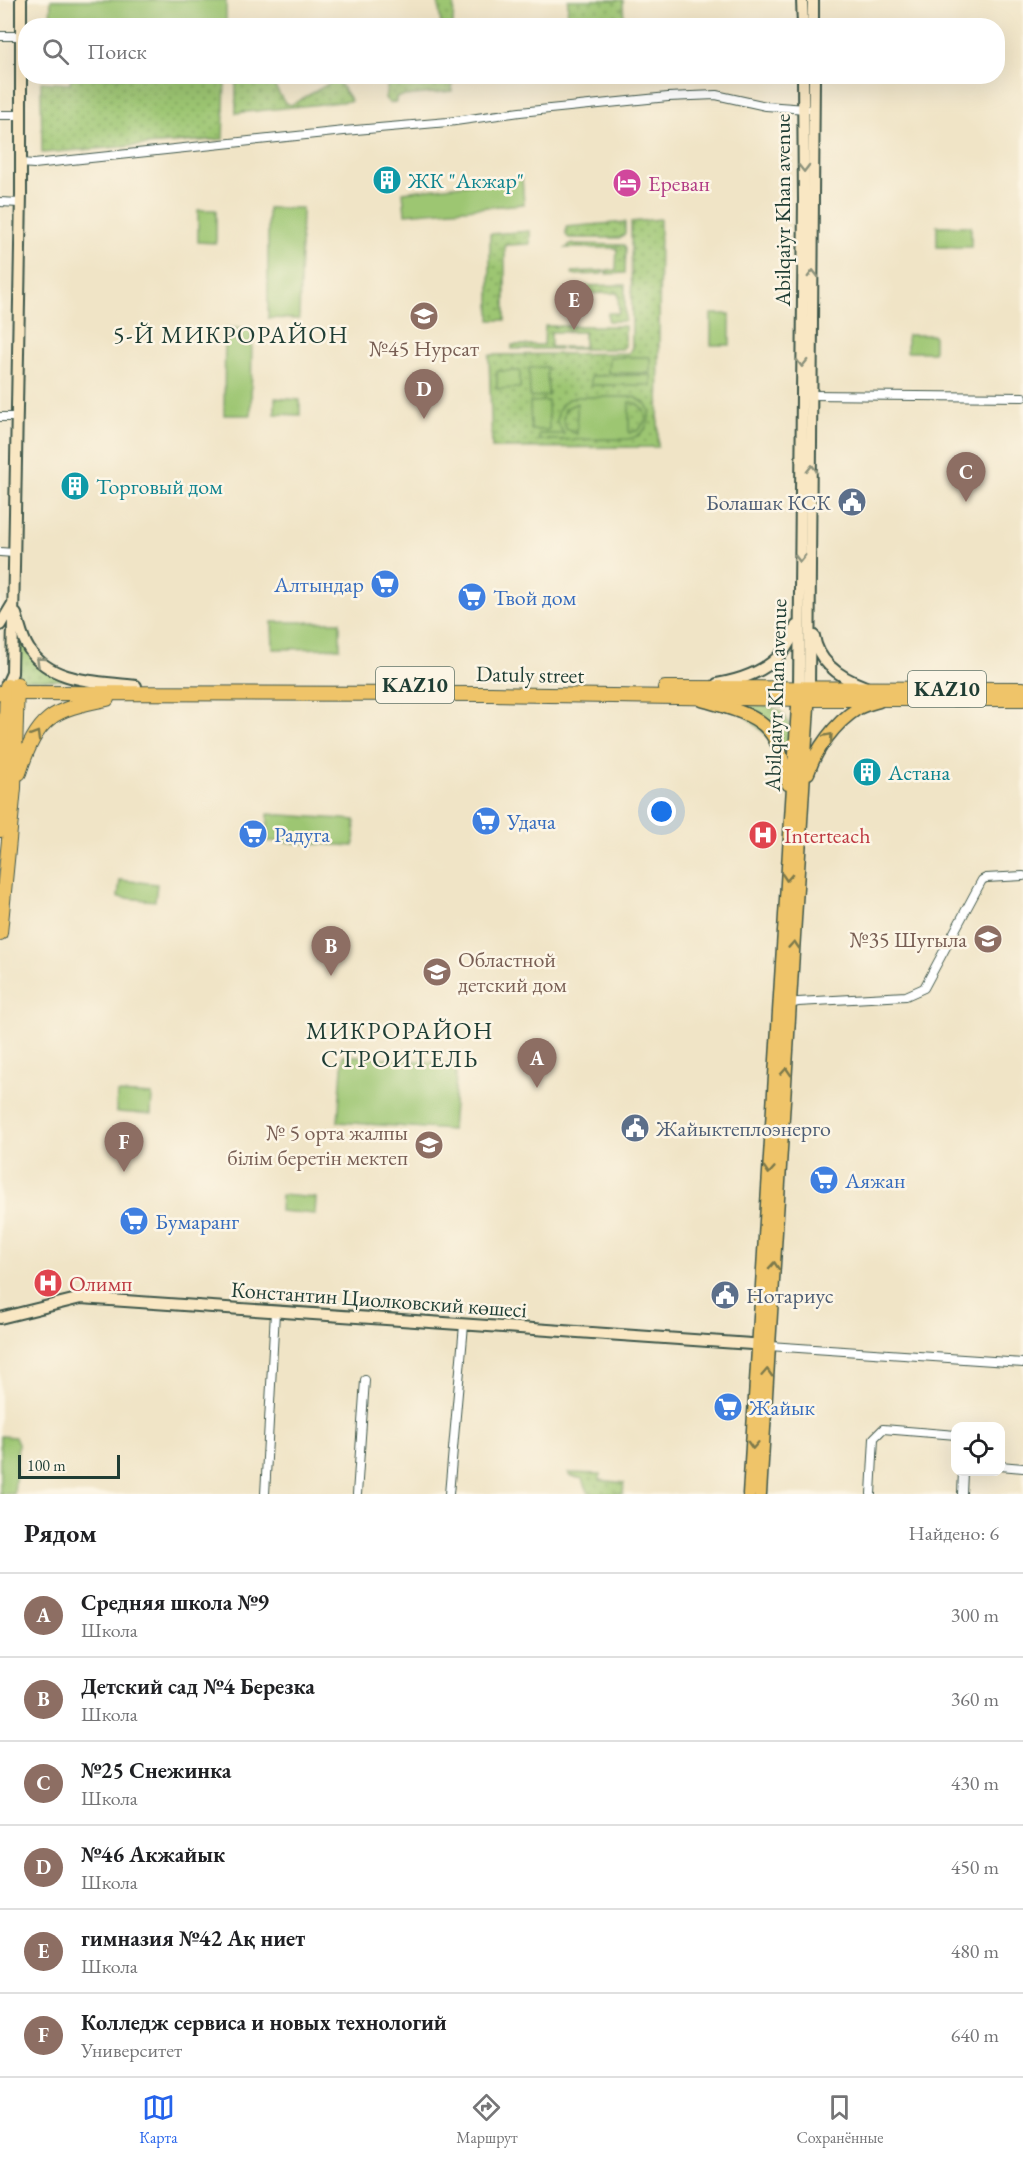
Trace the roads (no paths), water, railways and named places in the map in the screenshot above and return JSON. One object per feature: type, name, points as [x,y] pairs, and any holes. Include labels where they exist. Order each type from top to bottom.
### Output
[{"type":"highway","name":"Datuly street","points":[[9,686],[136,690],[491,694],[804,694],[883,699],[1023,699]]},
{"type":"highway","points":[[0,933],[7,860],[9,686]]},
{"type":"highway","name":"Datuly street","points":[[804,694],[871,688],[1023,689]]},
{"type":"highway","points":[[0,830],[9,788],[44,723],[59,711],[71,706],[136,690]]},
{"type":"highway","points":[[0,764],[9,788]]},
{"type":"main road","points":[[21,0],[21,18]]},
{"type":"main road","points":[[802,0],[802,18]]},
{"type":"main road","points":[[813,0],[813,18]]},
{"type":"main road","points":[[9,686],[17,417],[21,84]]},
{"type":"main road","name":"Abilqaiyr Khan avenue","points":[[804,84],[809,108]]},
{"type":"main road","name":"Abilqaiyr Khan avenue","points":[[784,1005],[804,788],[809,108],[813,84]]},
{"type":"main road","points":[[0,625],[13,602]]},
{"type":"main road","points":[[13,602],[28,648],[44,666],[70,678],[136,690]]},
{"type":"main road","points":[[805,612],[821,658],[841,675],[871,688]]},
{"type":"main road","points":[[694,693],[753,674],[767,667],[785,651],[805,612]]},
{"type":"main road","points":[[694,693],[747,714],[767,729],[781,751],[788,783],[791,818]]},
{"type":"main road","name":"Abilqaiyr Khan avenue","points":[[760,1494],[764,1345],[784,1005],[791,818],[804,694]]},
{"type":"main road","points":[[804,788],[813,759],[837,727],[858,709],[883,699]]},
{"type":"main road","name":"Константин Циолковский көшесі","points":[[0,1318],[81,1298],[764,1345]]},
{"type":"main road","name":"Abilqaiyr Khan avenue","points":[[749,1494],[764,1345]]},
{"type":"street","points":[[0,36],[18,36]]},
{"type":"street","points":[[21,163],[34,164],[448,122],[668,96],[716,95],[766,106],[809,108]]},
{"type":"street","points":[[0,115],[21,115]]},
{"type":"street","points":[[0,202],[20,203]]},
{"type":"street","points":[[807,395],[1023,397]]},
{"type":"street","points":[[0,417],[17,417]]},
{"type":"street","points":[[0,552],[14,553]]},
{"type":"street","points":[[784,1005],[906,996],[924,988],[982,880],[1023,876]]},
{"type":"street","points":[[265,1494],[275,1311]]},
{"type":"street","points":[[449,1494],[464,1324]]},
{"type":"street","points":[[764,1345],[1023,1363]]},
{"type":"street","points":[[357,1494],[365,1380]]},
{"type":"street","points":[[871,1494],[874,1438],[878,1432],[883,1429],[951,1435]]},
{"type":"street","points":[[1005,1466],[1023,1468]]},
{"type":"street","points":[[962,1494],[963,1476]]},
{"type":"place","name":"ЖК \"Акжар\"","points":[[387,180]]},
{"type":"place","name":"Ереван","points":[[627,183]]},
{"type":"place","name":"№45 Нурсат","points":[[424,316]]},
{"type":"place","name":"гимназия №42 Ақ ниет","points":[[574,330]]},
{"type":"place","name":"№46 Акжайык","points":[[424,419]]},
{"type":"place","name":"Торговый дом","points":[[75,486]]},
{"type":"place","name":"Болашак КСК","points":[[852,502]]},
{"type":"place","name":"№25 Снежинка","points":[[966,502]]},
{"type":"place","name":"Алтындар","points":[[385,584]]},
{"type":"place","name":"Твой дом","points":[[472,597]]},
{"type":"place","name":"Астана","points":[[867,772]]},
{"type":"place","name":"Удача","points":[[486,821]]},
{"type":"place","name":"Радуга","points":[[253,834]]},
{"type":"place","name":"Interteach","points":[[763,835]]},
{"type":"place","name":"№35 Шугыла","points":[[988,939]]},
{"type":"place","name":"Областной детский дом","points":[[437,972]]},
{"type":"place","name":"Детский сад №4 Березка","points":[[331,976]]},
{"type":"place","name":"Средняя школа №9","points":[[537,1088]]},
{"type":"place","name":"Жайыктеплоэнерго","points":[[635,1128]]},
{"type":"place","name":"№ 5 орта жалпы білім беретін мектеп","points":[[429,1145]]},
{"type":"place","name":"Колледж сервиса и новых технологий","points":[[124,1172]]},
{"type":"place","name":"Аяжан","points":[[824,1180]]},
{"type":"place","name":"Бумаранг","points":[[134,1221]]},
{"type":"place","name":"Олимп","points":[[48,1283]]},
{"type":"place","name":"Нотариус","points":[[725,1295]]},
{"type":"place","name":"Жайык","points":[[728,1407]]},
{"type":"district","name":"5-Й МИКРОРАЙОН","points":[[231,335]]},
{"type":"district","name":"МИКРОРАЙОН СТРОИТЕЛЬ","points":[[400,1045]]}]
